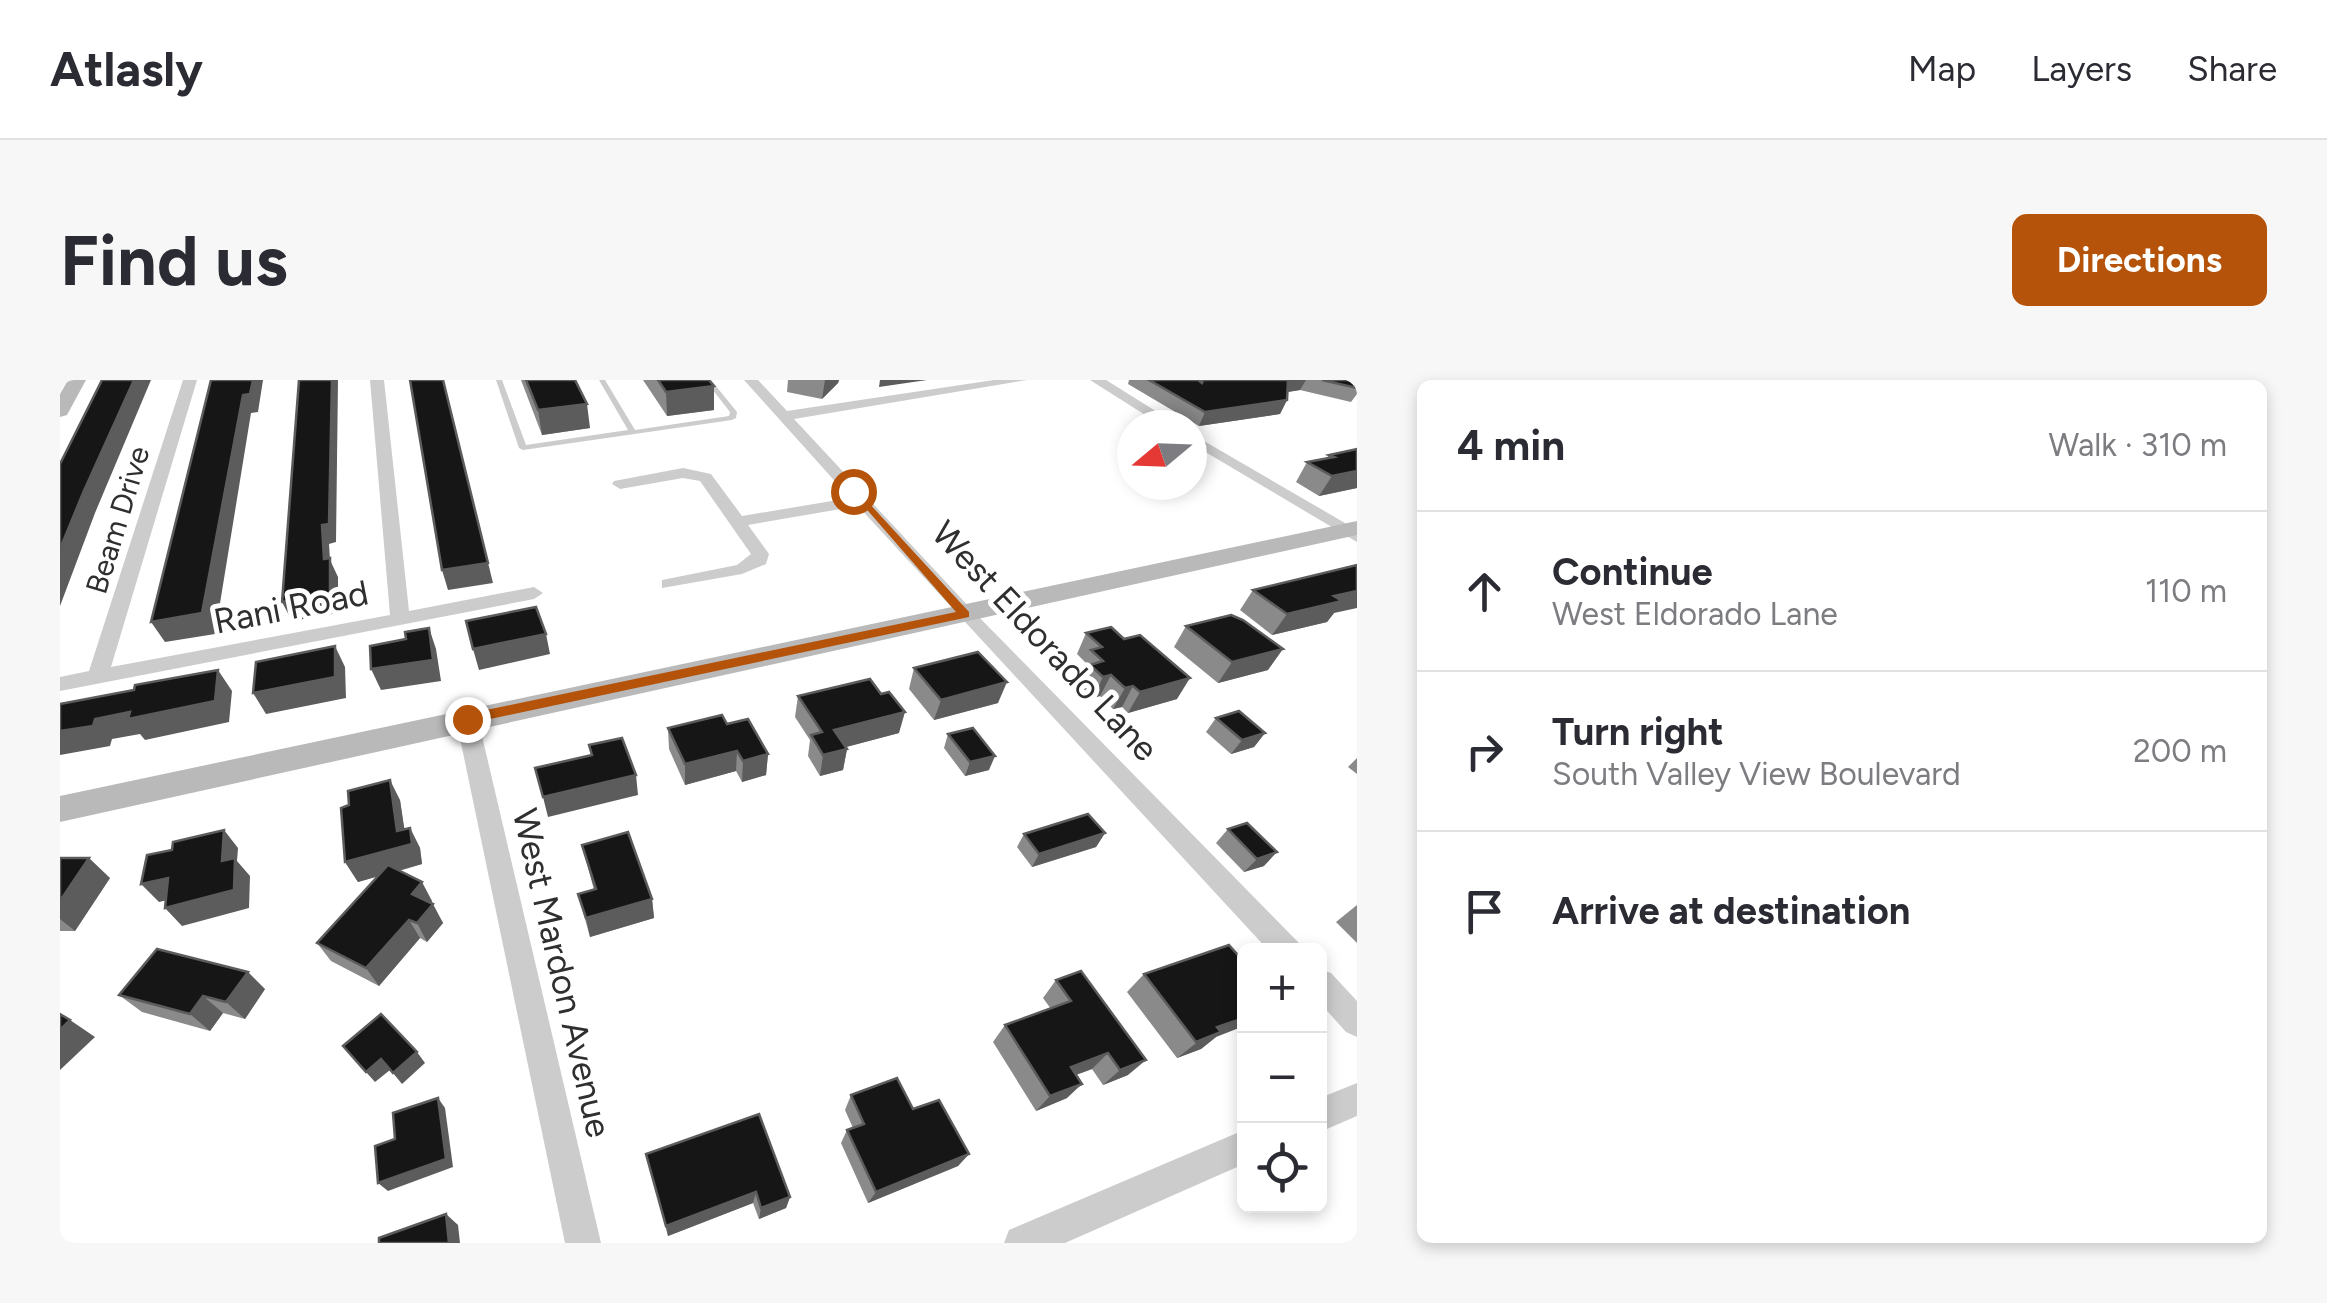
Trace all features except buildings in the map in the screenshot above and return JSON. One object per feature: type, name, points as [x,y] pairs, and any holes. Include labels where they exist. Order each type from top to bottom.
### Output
[{"type":"main road","points":[[60,411],[77,380]]},
{"type":"main road","points":[[60,809],[1353,532]]},
{"type":"street","name":"Beam Drive","points":[[98,676],[190,380]]},
{"type":"street","points":[[377,380],[400,619]]},
{"type":"street","name":"West Eldorado Lane","points":[[751,380],[964,614],[1281,943]]},
{"type":"street","points":[[917,380],[939,392]]},
{"type":"street","points":[[928,380],[939,392]]},
{"type":"street","points":[[784,416],[1020,380]]},
{"type":"street","points":[[1097,380],[1146,410]]},
{"type":"street","points":[[1207,447],[1353,532]]},
{"type":"street","points":[[620,484],[698,474],[710,482],[757,548],[760,560],[742,569],[670,584]]},
{"type":"street","points":[[735,517],[857,496]]},
{"type":"street","name":"Rani Road","points":[[60,684],[534,593]]},
{"type":"street","name":"West Mardon Avenue","points":[[467,719],[584,1243]]},
{"type":"street","points":[[1327,990],[1357,1022]]},
{"type":"street","points":[[1327,1112],[1357,1099]]},
{"type":"street","points":[[1022,1243],[1237,1150]]},
{"type":"lane","points":[[499,380],[524,448],[732,418],[734,412],[708,380]]},
{"type":"lane","points":[[602,380],[632,432]]},
{"type":"route","points":[[467,719],[964,614],[853,491]]}]
